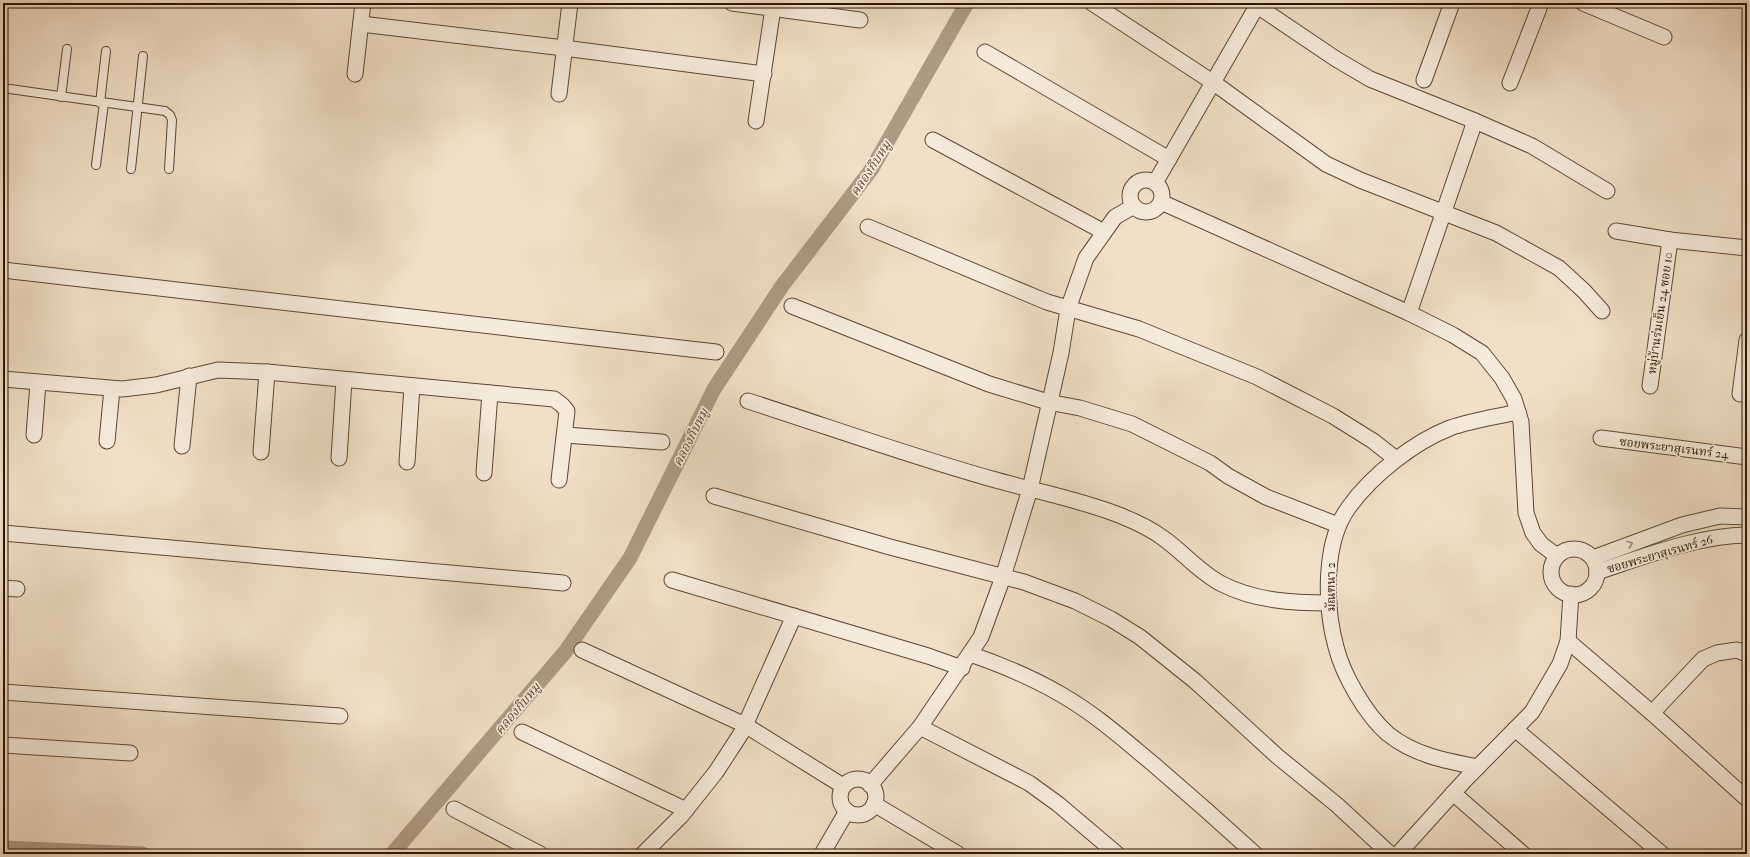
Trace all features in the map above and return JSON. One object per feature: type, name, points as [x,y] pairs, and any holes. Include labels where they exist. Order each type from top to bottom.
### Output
[{"type":"street","points":[[355,74],[363,3]]},
{"type":"street","points":[[559,94],[570,3]]},
{"type":"street","points":[[732,3],[860,20]]},
{"type":"street","points":[[1092,3],[1214,83],[1326,164],[1360,180],[1496,233],[1559,268],[1584,291],[1602,312]]},
{"type":"street","points":[[1424,80],[1452,3]]},
{"type":"street","points":[[1510,83],[1541,3]]},
{"type":"street","points":[[1583,3],[1664,37]]},
{"type":"street","points":[[1155,183],[1214,83],[1255,5],[1336,59],[1370,79],[1475,121],[1532,146],[1580,177],[1607,191]]},
{"type":"street","points":[[756,121],[773,8]]},
{"type":"street","points":[[361,24],[764,74]]},
{"type":"street","points":[[985,52],[1169,159]]},
{"type":"street","points":[[1409,313],[1445,212],[1475,121]]},
{"type":"street","points":[[933,140],[1104,232]]},
{"type":"street","points":[[1142,180],[1149,180],[1155,183],[1160,188],[1162,195],[1161,202],[1152,211],[1145,212],[1139,210],[1130,200],[1132,188],[1136,183],[1142,180]]},
{"type":"street","points":[[1161,202],[1409,313],[1452,335],[1482,353],[1502,378],[1514,399],[1521,422],[1526,512],[1533,533],[1541,544],[1557,556],[1552,563],[1552,579],[1556,586],[1563,592],[1570,594],[1568,641],[1560,664],[1532,712],[1478,767],[1398,854]]},
{"type":"street","points":[[870,785],[920,727],[962,668],[981,637],[1004,577],[1030,488],[1048,402],[1061,353],[1068,309],[1086,258],[1115,217],[1134,206]]},
{"type":"street","points":[[868,227],[1047,302],[1139,329],[1257,377],[1333,416],[1373,441],[1396,459]]},
{"type":"street","points":[[1616,231],[1670,240],[1747,248]]},
{"type":"street","name":"หมู่บ้านร่มเย็น 24 ซอย 10","points":[[1650,386],[1670,240]]},
{"type":"street","points":[[3,270],[716,352]]},
{"type":"street","points":[[792,306],[989,384],[1048,402],[1080,408],[1132,424],[1175,444],[1210,463],[1228,476],[1266,497],[1338,525]]},
{"type":"street","points":[[1740,394],[1747,340]]},
{"type":"street","points":[[3,379],[122,390],[156,385],[218,370],[267,372],[554,399],[567,411],[559,480]]},
{"type":"street","points":[[261,452],[267,372]]},
{"type":"street","points":[[182,446],[190,376]]},
{"type":"street","points":[[339,458],[344,380]]},
{"type":"street","points":[[34,435],[38,383]]},
{"type":"street","points":[[407,462],[412,386]]},
{"type":"street","points":[[107,441],[112,389]]},
{"type":"street","points":[[484,473],[490,393]]},
{"type":"street","points":[[748,401],[993,479],[1030,488],[1093,507],[1140,524],[1162,537],[1221,584],[1241,592],[1268,599],[1298,603],[1329,603]]},
{"type":"street","name":"มัณฑนา 2","points":[[1478,767],[1424,755],[1388,733],[1364,705],[1349,682],[1336,647],[1329,603],[1329,570],[1338,525],[1360,493],[1396,459],[1418,444],[1451,428],[1518,412]]},
{"type":"street","points":[[565,435],[662,442]]},
{"type":"street","name":"ซอยพระยาสุเรนทร์ 24","points":[[1601,438],[1747,457]]},
{"type":"street","points":[[714,496],[890,547],[1024,582],[1074,601],[1111,619],[1140,637],[1195,681],[1277,756],[1337,805],[1390,854]]},
{"type":"street","name":"ซอยพระยาสุเรนทร์ 26","points":[[1595,565],[1682,525],[1720,516],[1747,517]]},
{"type":"street","points":[[3,533],[563,584]]},
{"type":"street","name":"ซอยพระยาสุเรนทร์ 26","points":[[1595,565],[1724,536],[1747,535]]},
{"type":"street","name":"ซอยพระยาสุเรนทร์ 26","points":[[1557,556],[1565,550],[1575,549],[1585,551],[1595,565],[1595,582],[1589,589],[1580,594],[1570,594]]},
{"type":"street","points":[[672,580],[921,654],[962,668]]},
{"type":"street","points":[[645,854],[686,810],[716,772],[745,725],[767,681],[794,616]]},
{"type":"street","points":[[1568,641],[1652,713],[1747,799]]},
{"type":"street","points":[[582,650],[745,725],[843,786]]},
{"type":"street","points":[[1652,713],[1704,659],[1717,653],[1737,650],[1747,654]]},
{"type":"street","points":[[970,654],[1030,677],[1063,695],[1110,728],[1196,800],[1255,854]]},
{"type":"street","points":[[3,692],[340,716]]},
{"type":"street","points":[[920,727],[1029,783],[1058,804],[1117,854]]},
{"type":"street","points":[[1515,729],[1662,854]]},
{"type":"street","points":[[522,732],[686,810]]},
{"type":"street","points":[[3,745],[130,753]]},
{"type":"street","points":[[857,779],[864,780],[870,785],[875,794],[874,804],[869,810],[862,814],[854,814],[847,811],[842,806],[840,799],[840,792],[843,786],[849,781],[857,779]]},
{"type":"street","points":[[1454,793],[1523,854]]},
{"type":"street","points":[[874,804],[958,854]]},
{"type":"street","points":[[454,809],[540,854]]},
{"type":"street","points":[[822,854],[847,811]]},
{"type":"lane","points":[[61,97],[67,49]]},
{"type":"lane","points":[[96,165],[106,52]]},
{"type":"lane","points":[[131,169],[143,56]]},
{"type":"lane","points":[[3,88],[165,111],[170,115],[172,120],[169,169]]},
{"type":"waterway","name":"คลองกีบหมู","points":[[392,854],[565,652],[630,558],[714,389],[782,286],[871,170],[967,3]]},
{"type":"waterway","points":[[3,848],[143,854]]}]
